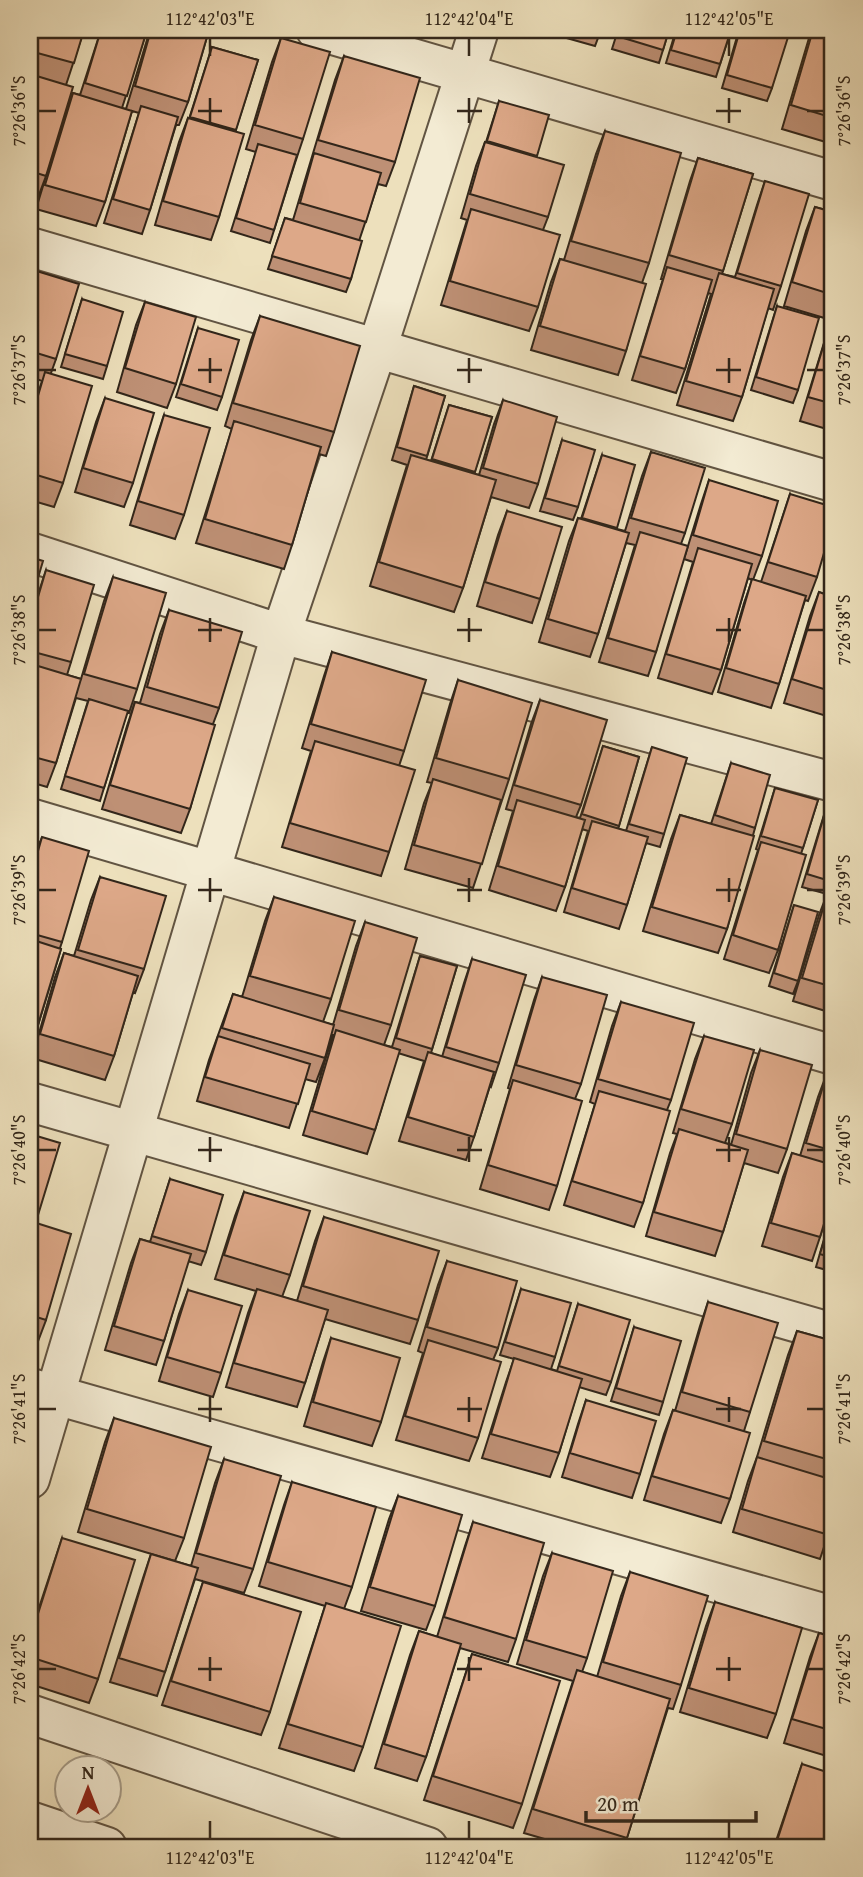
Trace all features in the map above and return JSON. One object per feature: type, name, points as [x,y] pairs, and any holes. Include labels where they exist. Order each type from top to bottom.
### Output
[{"type":"street","points":[[316,30],[833,181]]},
{"type":"street","points":[[30,1479],[42,1392],[131,1131],[281,634],[377,349],[479,30]]},
{"type":"street","points":[[30,247],[833,482]]},
{"type":"street","points":[[30,552],[281,634],[833,782]]},
{"type":"street","points":[[30,818],[833,1055]]},
{"type":"street","points":[[30,1102],[833,1334]]},
{"type":"street","points":[[42,1392],[833,1616]]},
{"type":"street","points":[[30,1714],[428,1847]]},
{"type":"street","points":[[30,1821],[107,1847]]},
{"type":"building","points":[[33,30],[84,30],[74,63],[30,51]]},
{"type":"building","points":[[101,30],[147,30],[127,96],[85,83]]},
{"type":"building","points":[[151,30],[209,30],[188,102],[135,86]]},
{"type":"building","points":[[619,30],[669,30],[663,50],[617,36]]},
{"type":"building","points":[[677,30],[731,30],[720,64],[671,50]]},
{"type":"building","points":[[740,30],[775,30],[789,34],[772,88],[727,75]]},
{"type":"building","points":[[813,30],[833,30],[833,118],[791,105]]},
{"type":"building","points":[[281,38],[330,52],[303,139],[255,125]]},
{"type":"building","points":[[212,47],[258,60],[236,130],[190,117]]},
{"type":"building","points":[[344,56],[420,78],[395,162],[318,140]]},
{"type":"building","points":[[30,74],[73,87],[46,176],[30,171]]},
{"type":"building","points":[[73,93],[132,111],[105,202],[45,185]]},
{"type":"building","points":[[499,101],[549,115],[537,156],[487,141]]},
{"type":"building","points":[[141,106],[178,117],[150,210],[113,199]]},
{"type":"building","points":[[188,118],[244,134],[219,217],[163,201]]},
{"type":"building","points":[[605,131],[681,153],[649,263],[571,241]]},
{"type":"building","points":[[485,142],[564,165],[548,217],[470,194]]},
{"type":"building","points":[[258,144],[297,155],[274,230],[236,218]]},
{"type":"building","points":[[314,153],[381,173],[366,222],[300,203]]},
{"type":"building","points":[[698,158],[753,174],[723,271],[669,255]]},
{"type":"building","points":[[765,181],[809,194],[781,286],[737,273]]},
{"type":"building","points":[[815,207],[833,212],[833,295],[792,282]]},
{"type":"building","points":[[471,209],[560,235],[538,307],[450,281]]},
{"type":"building","points":[[285,218],[362,241],[351,279],[272,256]]},
{"type":"building","points":[[560,259],[646,284],[626,351],[540,326]]},
{"type":"building","points":[[667,267],[712,280],[685,369],[640,356]]},
{"type":"building","points":[[30,269],[79,284],[56,359],[30,351]]},
{"type":"building","points":[[719,273],[774,289],[742,397],[686,381]]},
{"type":"building","points":[[82,299],[123,312],[107,366],[65,354]]},
{"type":"building","points":[[145,302],[196,317],[176,384],[125,368]]},
{"type":"building","points":[[777,306],[819,318],[798,390],[756,377]]},
{"type":"building","points":[[833,314],[833,404],[808,397]]},
{"type":"building","points":[[260,316],[360,346],[334,432],[233,403]]},
{"type":"building","points":[[198,328],[239,340],[222,397],[181,384]]},
{"type":"building","points":[[45,372],[92,386],[63,483],[30,473],[30,423]]},
{"type":"building","points":[[30,374],[37,376],[30,402]]},
{"type":"building","points":[[414,386],[445,396],[427,456],[397,447]]},
{"type":"building","points":[[105,398],[154,413],[133,483],[83,468]]},
{"type":"building","points":[[503,400],[557,417],[538,484],[483,468]]},
{"type":"building","points":[[449,405],[492,417],[475,472],[432,459]]},
{"type":"building","points":[[164,415],[210,428],[184,515],[138,501]]},
{"type":"building","points":[[234,421],[321,447],[292,545],[205,519]]},
{"type":"building","points":[[562,440],[595,450],[578,507],[545,498]]},
{"type":"building","points":[[651,452],[705,468],[685,533],[631,518]]},
{"type":"building","points":[[411,455],[496,480],[463,588],[379,562]]},
{"type":"building","points":[[602,455],[635,465],[617,528],[582,518]]},
{"type":"building","points":[[709,480],[778,501],[762,556],[693,535]]},
{"type":"building","points":[[790,494],[833,507],[833,522],[817,577],[768,562]]},
{"type":"building","points":[[507,511],[562,527],[540,599],[485,582]]},
{"type":"building","points":[[578,518],[629,533],[598,634],[548,619]]},
{"type":"building","points":[[640,532],[688,546],[656,652],[608,638]]},
{"type":"building","points":[[698,548],[752,564],[721,670],[666,654]]},
{"type":"building","points":[[30,557],[43,561],[30,605]]},
{"type":"building","points":[[46,570],[94,585],[71,662],[30,651],[30,624]]},
{"type":"building","points":[[113,577],[166,593],[137,689],[84,674]]},
{"type":"building","points":[[752,579],[806,596],[779,684],[726,668]]},
{"type":"building","points":[[819,592],[833,597],[833,692],[792,679]]},
{"type":"building","points":[[169,610],[242,632],[219,708],[147,687]]},
{"type":"building","points":[[332,652],[426,680],[404,751],[311,724]]},
{"type":"building","points":[[38,666],[81,679],[56,763],[30,756],[30,692]]},
{"type":"building","points":[[458,680],[532,703],[509,779],[436,758]]},
{"type":"building","points":[[89,699],[128,711],[104,788],[65,776]]},
{"type":"building","points":[[540,700],[607,720],[581,805],[514,785]]},
{"type":"building","points":[[135,702],[215,725],[190,809],[110,785]]},
{"type":"building","points":[[315,741],[415,770],[389,852],[290,823]]},
{"type":"building","points":[[603,746],[639,757],[619,826],[582,814]]},
{"type":"building","points":[[652,747],[687,758],[664,834],[629,824]]},
{"type":"building","points":[[731,763],[770,775],[755,828],[715,815]]},
{"type":"building","points":[[433,779],[501,800],[482,864],[414,845]]},
{"type":"building","points":[[775,788],[818,800],[803,848],[761,836]]},
{"type":"building","points":[[831,792],[833,793],[833,882],[807,874]]},
{"type":"building","points":[[517,800],[585,820],[565,887],[498,866]]},
{"type":"building","points":[[680,815],[754,836],[727,929],[652,907]]},
{"type":"building","points":[[592,821],[648,837],[627,905],[572,888]]},
{"type":"building","points":[[42,837],[89,851],[62,942],[30,933],[30,879]]},
{"type":"building","points":[[761,842],[806,855],[778,950],[733,935]]},
{"type":"building","points":[[100,877],[166,896],[144,969],[78,950]]},
{"type":"building","points":[[828,892],[833,893],[833,987],[802,978]]},
{"type":"building","points":[[274,897],[355,921],[331,999],[250,976]]},
{"type":"building","points":[[794,905],[818,912],[798,981],[774,973]]},
{"type":"building","points":[[365,922],[417,938],[391,1025],[339,1010]]},
{"type":"building","points":[[30,939],[61,949],[30,1051]]},
{"type":"building","points":[[64,953],[138,976],[114,1056],[40,1034]]},
{"type":"building","points":[[420,956],[457,966],[432,1049],[396,1038]]},
{"type":"building","points":[[472,959],[526,975],[499,1063],[446,1047]]},
{"type":"building","points":[[542,977],[607,995],[581,1084],[516,1065]]},
{"type":"building","points":[[233,994],[334,1025],[325,1058],[222,1028]]},
{"type":"building","points":[[621,1002],[694,1023],[671,1100],[598,1079]]},
{"type":"building","points":[[336,1030],[400,1050],[375,1130],[312,1111]]},
{"type":"building","points":[[218,1036],[310,1064],[298,1104],[205,1077]]},
{"type":"building","points":[[704,1036],[754,1050],[732,1124],[681,1109]]},
{"type":"building","points":[[760,1050],[812,1065],[787,1149],[736,1134]]},
{"type":"building","points":[[428,1052],[494,1072],[474,1137],[408,1117]]},
{"type":"building","points":[[827,1073],[833,1075],[833,1151],[806,1143]]},
{"type":"building","points":[[513,1080],[582,1101],[557,1186],[488,1165]]},
{"type":"building","points":[[599,1091],[670,1111],[643,1203],[572,1181]]},
{"type":"building","points":[[679,1129],[748,1150],[723,1232],[654,1212]]},
{"type":"building","points":[[30,1134],[60,1143],[38,1215],[30,1213]]},
{"type":"building","points":[[792,1153],[833,1165],[833,1194],[820,1237],[771,1223]]},
{"type":"building","points":[[170,1179],[223,1195],[206,1252],[152,1236]]},
{"type":"building","points":[[244,1192],[310,1211],[290,1275],[224,1255]]},
{"type":"building","points":[[833,1211],[833,1258],[820,1254]]},
{"type":"building","points":[[324,1217],[439,1251],[418,1320],[303,1286]]},
{"type":"building","points":[[30,1221],[71,1234],[46,1320],[30,1315]]},
{"type":"building","points":[[140,1239],[191,1254],[164,1341],[114,1326]]},
{"type":"building","points":[[447,1261],[517,1281],[498,1348],[427,1327]]},
{"type":"building","points":[[257,1289],[328,1310],[305,1383],[234,1363]]},
{"type":"building","points":[[521,1289],[571,1303],[555,1357],[505,1342]]},
{"type":"building","points":[[188,1290],[242,1306],[221,1373],[167,1357]]},
{"type":"building","points":[[708,1302],[778,1323],[750,1412],[682,1392]]},
{"type":"building","points":[[578,1304],[630,1320],[611,1382],[559,1366]]},
{"type":"building","points":[[634,1327],[681,1341],[663,1402],[616,1388]]},
{"type":"building","points":[[797,1331],[833,1341],[833,1461],[764,1441]]},
{"type":"building","points":[[331,1338],[400,1358],[381,1422],[313,1402]]},
{"type":"building","points":[[428,1340],[501,1362],[478,1438],[405,1416]]},
{"type":"building","points":[[514,1358],[582,1379],[559,1453],[491,1434]]},
{"type":"building","points":[[586,1400],[656,1421],[640,1474],[570,1453]]},
{"type":"building","points":[[673,1410],[750,1433],[730,1499],[652,1476]]},
{"type":"building","points":[[114,1418],[211,1447],[184,1538],[87,1509]]},
{"type":"building","points":[[757,1457],[833,1480],[833,1520],[829,1535],[742,1509]]},
{"type":"building","points":[[224,1459],[281,1476],[253,1569],[196,1553]]},
{"type":"building","points":[[292,1482],[376,1507],[352,1587],[268,1562]]},
{"type":"building","points":[[398,1496],[462,1515],[435,1606],[370,1587]]},
{"type":"building","points":[[473,1522],[544,1543],[516,1639],[444,1617]]},
{"type":"building","points":[[62,1538],[135,1560],[98,1679],[30,1657],[30,1639]]},
{"type":"building","points":[[552,1553],[613,1571],[587,1658],[526,1640]]},
{"type":"building","points":[[151,1554],[198,1568],[165,1672],[119,1658]]},
{"type":"building","points":[[630,1572],[708,1596],[681,1685],[603,1662]]},
{"type":"building","points":[[203,1582],[301,1612],[270,1712],[171,1681]]},
{"type":"building","points":[[715,1602],[802,1628],[776,1714],[689,1688]]},
{"type":"building","points":[[326,1603],[401,1626],[363,1747],[288,1724]]},
{"type":"building","points":[[419,1631],[461,1644],[426,1757],[384,1744]]},
{"type":"building","points":[[819,1633],[833,1637],[833,1731],[792,1719]]},
{"type":"building","points":[[472,1654],[560,1681],[522,1804],[433,1776]]},
{"type":"building","points":[[577,1670],[670,1699],[627,1838],[533,1809]]},
{"type":"building","points":[[802,1764],[833,1774],[833,1847],[775,1847]]}]
